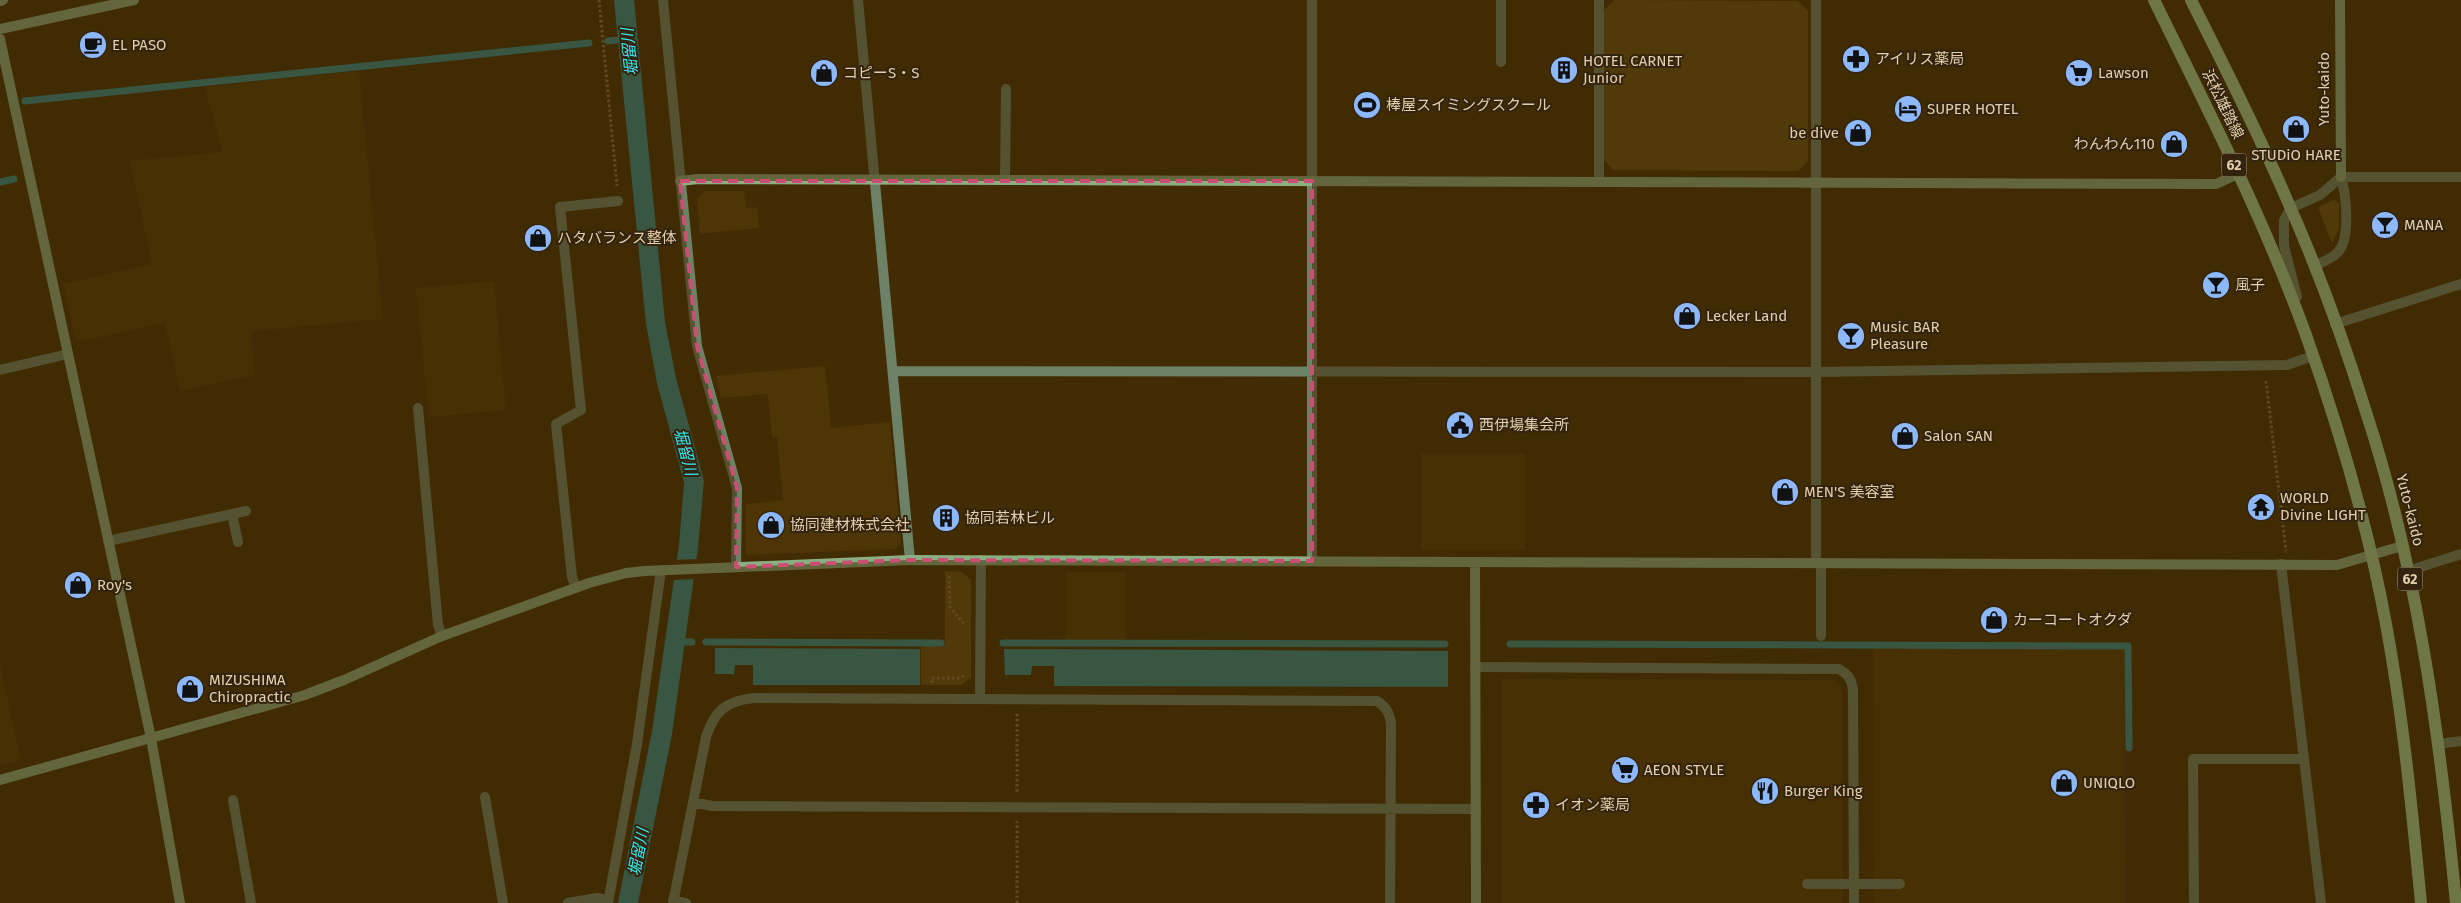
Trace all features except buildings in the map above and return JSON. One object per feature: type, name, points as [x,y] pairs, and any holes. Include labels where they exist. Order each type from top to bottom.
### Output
[{"type":"main road","name":"浜松雄踏線","points":[[2154,0],[2238,174],[2272,249],[2306,334]]},
{"type":"main road","name":"浜松雄踏線","points":[[2191,0],[2262,144],[2291,208],[2314,266]]},
{"type":"main road","name":"Yuto-kaido","points":[[2314,266],[2366,412],[2408,570],[2426,658],[2439,744],[2456,903]]},
{"type":"main road","name":"62","points":[[2306,334],[2352,482],[2386,622],[2402,721],[2421,903]]},
{"type":"street","points":[[0,29],[134,0]]},
{"type":"street","points":[[663,0],[696,346],[737,488],[736,568]]},
{"type":"street","points":[[858,0],[910,560]]},
{"type":"street","points":[[1312,0],[1312,561]]},
{"type":"street","points":[[1501,62],[1502,0]]},
{"type":"street","points":[[1599,0],[1599,182]]},
{"type":"street","points":[[1816,0],[1816,372],[1818,563],[1821,636]]},
{"type":"street","name":"Yuto-kaido","points":[[2314,266],[2332,258],[2344,242],[2345,198],[2340,178],[2340,0]]},
{"type":"street","points":[[0,39],[151,738],[180,903]]},
{"type":"street","points":[[1005,180],[1006,89]]},
{"type":"street","points":[[680,181],[875,179],[2216,184],[2238,174]]},
{"type":"street","points":[[2306,334],[2284,246],[2284,220],[2291,208],[2320,195],[2340,178],[2461,176]]},
{"type":"street","points":[[576,588],[572,577],[556,424],[581,410],[560,207],[618,201]]},
{"type":"street","points":[[2335,324],[2461,284]]},
{"type":"street","points":[[0,370],[68,354]]},
{"type":"street","points":[[893,371],[1816,372],[2286,365],[2313,356]]},
{"type":"street","points":[[418,408],[438,625],[442,636]]},
{"type":"street","points":[[108,541],[246,511]]},
{"type":"street","points":[[232,514],[238,542]]},
{"type":"street","points":[[0,780],[324,688],[442,636],[576,588],[626,573],[910,560],[2337,564],[2402,546]]},
{"type":"street","points":[[2408,570],[2461,554]]},
{"type":"street","points":[[980,698],[981,560]]},
{"type":"street","points":[[1475,562],[1476,903]]},
{"type":"street","points":[[2284,564],[2321,903]]},
{"type":"street","points":[[568,903],[597,898],[608,902],[637,744],[664,570]]},
{"type":"street","points":[[1476,667],[1839,669],[1847,674],[1852,682],[1854,691],[1854,903]]},
{"type":"street","points":[[686,903],[673,902],[693,802],[712,721],[722,708],[737,700],[754,698],[980,698],[1377,701],[1384,706],[1389,714],[1390,723],[1390,903]]},
{"type":"street","points":[[2439,744],[2461,741]]},
{"type":"street","points":[[2194,903],[2193,759],[2304,758]]},
{"type":"street","points":[[485,797],[503,903]]},
{"type":"street","points":[[233,800],[252,903]]},
{"type":"street","points":[[693,802],[712,806],[1476,809]]},
{"type":"street","points":[[1807,884],[1900,884]]},
{"type":"path","points":[[599,0],[618,201]]},
{"type":"path","points":[[2264,365],[2284,564]]},
{"type":"path","points":[[949,560],[950,607],[966,629]]},
{"type":"path","points":[[932,698],[932,678],[961,678],[966,673],[966,666]]},
{"type":"highlighted area","points":[[680,181],[1312,181],[1312,561],[910,560],[736,567],[737,488],[697,346]]},
{"type":"shaded area","points":[[1614,0],[1798,1],[1808,11],[1808,161],[1798,171],[1613,170],[1604,160],[1604,10]]},
{"type":"shaded area","points":[[359,71],[383,319],[251,331],[255,375],[180,391],[165,323],[76,342],[63,284],[152,264],[130,161],[222,152],[205,87]]},
{"type":"shaded area","points":[[705,191],[744,191],[746,208],[757,207],[759,228],[700,234],[697,199]]},
{"type":"shaded area","points":[[2334,200],[2339,203],[2339,229],[2332,243],[2318,207]]},
{"type":"shaded area","points":[[494,281],[506,410],[429,417],[416,288]]},
{"type":"shaded area","name":"協同建材株式会社","points":[[825,366],[831,428],[890,422],[901,543],[896,549],[746,555],[746,504],[783,500],[777,437],[772,437],[768,394],[721,398],[716,376]]},
{"type":"shaded area","points":[[1421,454],[1525,454],[1525,550],[1421,550]]},
{"type":"shaded area","points":[[945,571],[962,572],[971,580],[971,677],[962,685],[921,685],[921,646],[945,645]]},
{"type":"shaded area","points":[[1066,572],[1126,572],[1126,640],[1066,640]]},
{"type":"shaded area","points":[[1873,649],[2124,649],[2125,903],[1874,903]]},
{"type":"shaded area","points":[[0,664],[21,760],[0,766]]},
{"type":"shaded area","points":[[1502,679],[1836,680],[1841,686],[1842,692],[1843,903],[1502,903]]},
{"type":"water","name":"堀留川","points":[[614,0],[634,0],[665,322],[676,378],[704,481],[698,548],[672,734],[638,903],[618,903],[652,731],[679,545],[684,483],[657,383],[646,324]]},
{"type":"water","points":[[715,648],[920,649],[920,685],[753,685],[753,665],[735,665],[734,674],[715,674]]},
{"type":"water","points":[[1004,649],[1448,651],[1448,687],[1054,686],[1054,666],[1032,666],[1031,675],[1005,675]]},
{"type":"pier","points":[[699,559],[696,579],[671,580],[674,560]]},
{"type":"waterway","name":"堀留川","points":[[608,41],[628,39]]},
{"type":"waterway","points":[[25,101],[589,43]]},
{"type":"waterway","points":[[0,182],[14,179]]},
{"type":"waterway","points":[[678,642],[692,642]]},
{"type":"waterway","points":[[706,642],[941,643]]},
{"type":"waterway","points":[[1003,643],[1445,644]]},
{"type":"waterway","points":[[1510,644],[2128,646],[2129,748]]},
{"type":"place","name":"EL PASO","points":[[93,45]]},
{"type":"place","name":"アイリス薬局","points":[[1856,59]]},
{"type":"place","name":"HOTEL CARNET Junior","points":[[1564,70]]},
{"type":"place","name":"コピーS・S","points":[[824,73]]},
{"type":"place","name":"Lawson","points":[[2079,73]]},
{"type":"place","name":"棒屋スイミングスクール","points":[[1367,105]]},
{"type":"place","name":"SUPER HOTEL","points":[[1908,109]]},
{"type":"place","name":"STUDiO HARE","points":[[2296,129]]},
{"type":"place","name":"be dive","points":[[1858,133]]},
{"type":"place","name":"わんわん110","points":[[2174,144]]},
{"type":"place","name":"MANA","points":[[2385,225]]},
{"type":"place","name":"ハタバランス整体","points":[[538,238]]},
{"type":"place","name":"風子","points":[[2216,285]]},
{"type":"place","name":"Lecker Land","points":[[1687,316]]},
{"type":"place","name":"Music BAR Pleasure","points":[[1851,336]]},
{"type":"place","name":"西伊場集会所","points":[[1460,425]]},
{"type":"place","name":"Salon SAN","points":[[1905,436]]},
{"type":"place","name":"MEN'S 美容室","points":[[1785,492]]},
{"type":"place","name":"WORLD Divine LIGHT","points":[[2261,507]]},
{"type":"place","name":"協同若林ビル","points":[[946,518]]},
{"type":"place","name":"協同建材株式会社","points":[[771,525]]},
{"type":"place","name":"Roy's","points":[[78,585]]},
{"type":"place","name":"カーコートオクダ","points":[[1994,620]]},
{"type":"place","name":"MIZUSHIMA Chiropractic","points":[[190,689]]},
{"type":"place","name":"AEON STYLE","points":[[1625,770]]},
{"type":"place","name":"UNIQLO","points":[[2064,783]]},
{"type":"place","name":"Burger King","points":[[1765,791]]},
{"type":"place","name":"イオン薬局","points":[[1536,805]]}]
